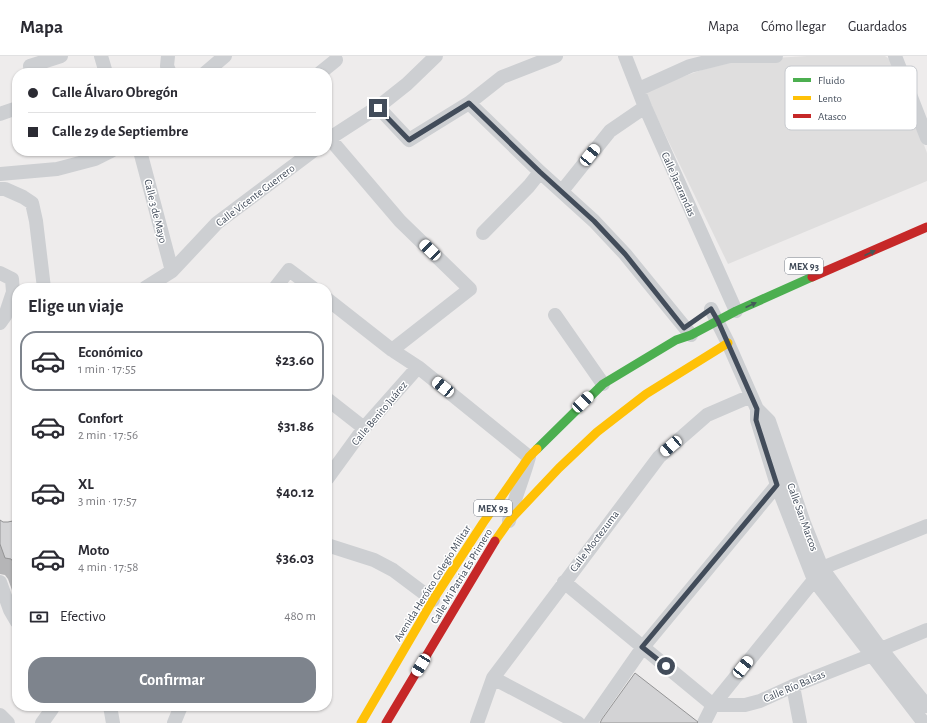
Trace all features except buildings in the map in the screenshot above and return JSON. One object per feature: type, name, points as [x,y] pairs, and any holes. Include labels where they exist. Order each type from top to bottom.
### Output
[{"type":"main road","name":"Avenida Heróico Colegio Militar","points":[[362,723],[433,600],[483,523],[529,457],[603,384],[676,340],[688,329],[720,306],[736,312],[927,227]]},
{"type":"main road","name":"Calle Mi Patria Es Primero","points":[[386,723],[509,521],[559,468],[597,432],[646,394],[728,343]]},
{"type":"street","points":[[30,65],[61,56]]},
{"type":"street","points":[[101,56],[105,68]]},
{"type":"street","points":[[168,56],[168,68]]},
{"type":"street","points":[[211,68],[225,56]]},
{"type":"street","points":[[378,108],[409,140],[469,103],[502,77],[556,56]]},
{"type":"street","name":"Calle Jacarandas","points":[[625,56],[720,306],[736,312]]},
{"type":"street","points":[[639,90],[690,66],[730,56],[776,56]]},
{"type":"street","points":[[895,56],[899,66]]},
{"type":"street","points":[[332,137],[378,108],[406,84],[431,57]]},
{"type":"street","points":[[326,68],[336,60]]},
{"type":"street","points":[[469,103],[540,172],[594,221],[625,254],[688,329]]},
{"type":"street","points":[[562,191],[610,131],[645,107]]},
{"type":"street","points":[[0,114],[12,110]]},
{"type":"street","points":[[917,112],[927,138]]},
{"type":"street","points":[[332,144],[400,221],[470,289],[392,350]]},
{"type":"street","points":[[0,174],[57,169],[100,156]]},
{"type":"street","name":"Calle 3 de Mayo","points":[[145,156],[172,271]]},
{"type":"street","name":"Calle Vicente Guerrero","points":[[153,283],[172,271],[217,223],[306,156]]},
{"type":"street","points":[[483,233],[530,186],[540,172]]},
{"type":"street","points":[[0,189],[5,189],[23,196],[32,203],[36,221],[43,283]]},
{"type":"street","points":[[278,283],[289,270],[306,283]]},
{"type":"street","points":[[0,273],[12,279],[13,283]]},
{"type":"street","points":[[0,323],[5,316],[12,297]]},
{"type":"street","points":[[332,303],[392,350],[418,367],[529,457],[523,481],[513,503],[509,521]]},
{"type":"street","name":"Calle San Marcos","points":[[720,306],[728,343],[757,409],[769,421],[804,523],[822,568],[877,652],[927,706]]},
{"type":"street","points":[[555,315],[603,384]]},
{"type":"street","name":"Calle Benito Juárez","points":[[332,472],[364,428],[418,367]]},
{"type":"street","name":"Calle Moctezuma","points":[[476,723],[493,678],[659,457],[707,415],[751,396]]},
{"type":"street","points":[[332,403],[364,428]]},
{"type":"street","points":[[757,409],[756,420],[777,485],[814,580],[877,652],[924,723]]},
{"type":"street","points":[[590,723],[642,647],[777,485]]},
{"type":"street","points":[[822,568],[927,526]]},
{"type":"street","points":[[332,547],[374,560],[393,570],[433,600]]},
{"type":"street","points":[[704,723],[713,705],[814,580]]},
{"type":"street","points":[[0,582],[12,613]]},
{"type":"street","points":[[564,582],[713,705]]},
{"type":"street","name":"Calle Río Balsas","points":[[713,705],[745,705],[760,701],[927,630]]},
{"type":"street","points":[[493,678],[578,723]]},
{"type":"street","points":[[793,686],[800,723]]},
{"type":"street","points":[[42,723],[51,711]]},
{"type":"street","points":[[111,711],[114,723]]},
{"type":"street","points":[[174,723],[179,711]]},
{"type":"street","points":[[0,715],[8,723]]},
{"type":"shaded area","points":[[807,56],[885,56],[893,62],[894,66],[785,66],[785,130],[917,130],[917,126],[927,153],[927,181],[728,264],[644,91],[726,61]]},
{"type":"traffic: fast","points":[[537,449],[603,384],[676,340],[691,335],[736,311],[812,277]]},
{"type":"traffic: slow","points":[[495,541],[509,521],[559,468],[597,432],[646,394],[728,343]]},
{"type":"traffic: slow","points":[[361,723],[433,600],[483,523],[529,457],[537,449]]},
{"type":"traffic: jam","points":[[812,277],[927,227]]},
{"type":"traffic: jam","points":[[386,723],[495,541]]},
{"type":"route","points":[[378,108],[409,140],[469,103],[540,172],[594,221],[625,254],[684,328],[711,309],[718,321],[757,409],[756,420],[777,485],[642,647],[666,666]]}]
